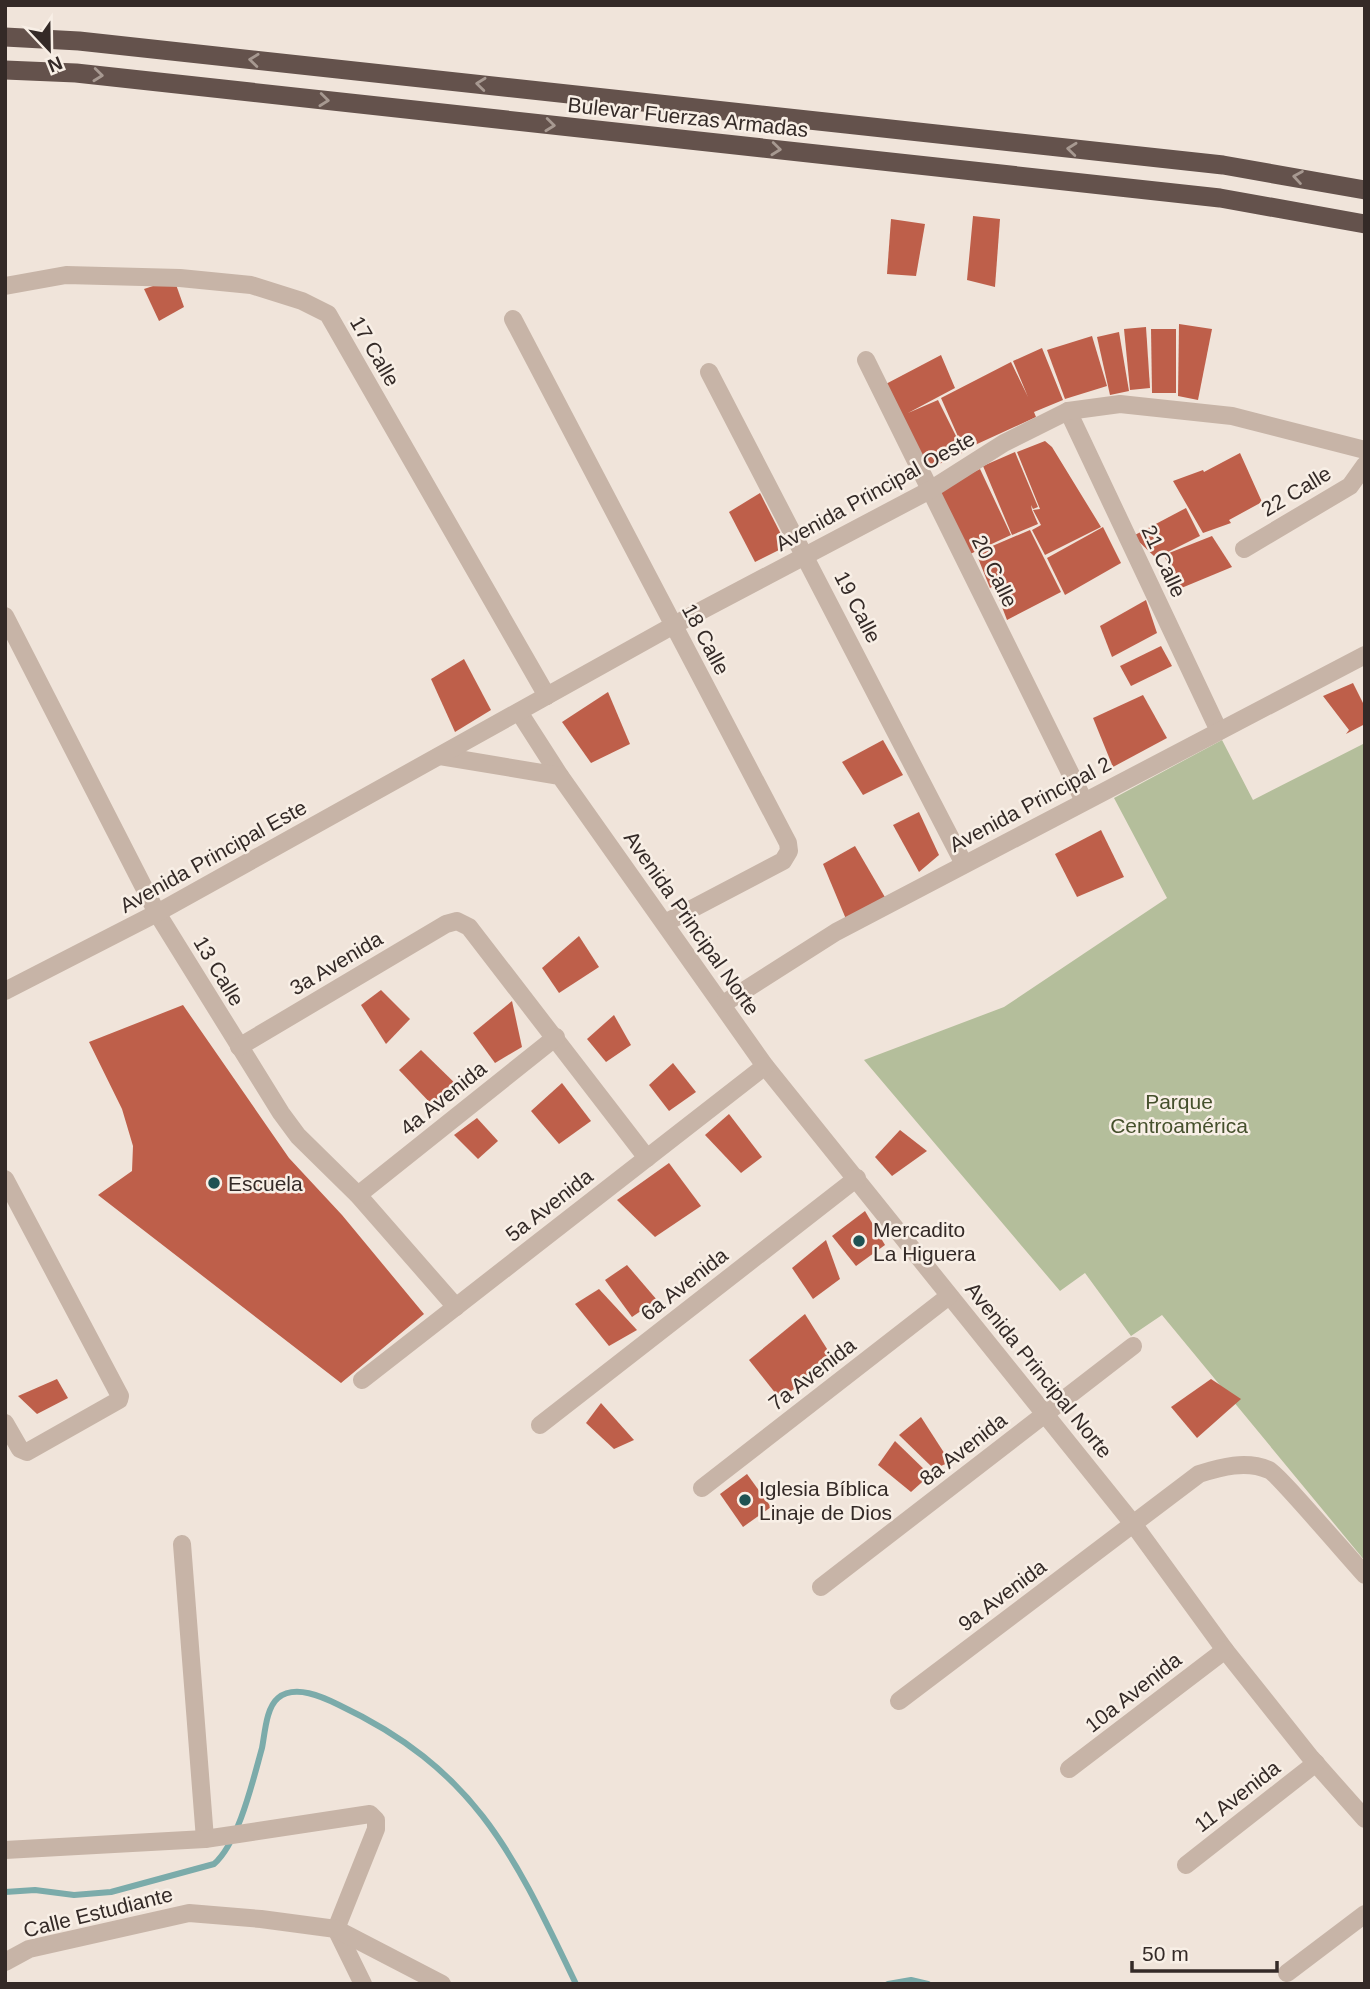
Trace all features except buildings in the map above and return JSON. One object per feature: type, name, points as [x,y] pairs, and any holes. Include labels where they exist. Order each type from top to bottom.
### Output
[{"type":"highway","name":"Bulevar Fuerzas Armadas","points":[[5,37],[79,41],[1209,163],[1365,190]]},
{"type":"highway","name":"Bulevar Fuerzas Armadas","points":[[5,70],[90,74],[1220,198],[1365,224]]},
{"type":"street","name":"17 Calle","points":[[5,286],[66,275],[180,278],[251,285],[302,301],[328,314],[547,696]]},
{"type":"street","name":"18 Calle","points":[[513,319],[788,843],[789,851],[783,861],[665,923]]},
{"type":"street","name":"20 Calle","points":[[866,360],[1084,801]]},
{"type":"street","name":"19 Calle","points":[[709,372],[964,864]]},
{"type":"street","name":"Avenida Principal Oeste","points":[[440,757],[674,625],[930,490],[1004,443],[1068,411],[1120,404],[1232,416],[1365,450]]},
{"type":"street","name":"21 Calle","points":[[1068,411],[1219,731]]},
{"type":"street","name":"22 Calle","points":[[1244,549],[1350,486],[1365,466]]},
{"type":"street","name":"13 Calle","points":[[5,616],[157,913],[239,1047],[298,1136],[358,1195],[456,1307]]},
{"type":"street","name":"Avenida Principal 2","points":[[723,1004],[836,932],[1365,655]]},
{"type":"street","name":"Avenida Principal Norte","points":[[519,712],[559,776],[765,1066],[1134,1525],[1224,1650],[1316,1763],[1365,1818]]},
{"type":"street","name":"Avenida Principal Este","points":[[5,991],[157,913],[440,757]]},
{"type":"street","points":[[440,757],[559,776]]},
{"type":"street","name":"3a Avenida","points":[[239,1047],[446,924],[457,921],[469,927],[556,1037]]},
{"type":"street","points":[[556,1037],[647,1158]]},
{"type":"street","name":"4a Avenida","points":[[358,1195],[556,1037]]},
{"type":"street","name":"5a Avenida","points":[[362,1380],[765,1066]]},
{"type":"street","name":"6a Avenida","points":[[540,1425],[857,1178]]},
{"type":"street","points":[[5,1179],[120,1396],[119,1400],[27,1452],[20,1449],[5,1423]]},
{"type":"street","name":"7a Avenida","points":[[702,1488],[950,1296]]},
{"type":"street","name":"8a Avenida","points":[[821,1587],[1133,1346]]},
{"type":"street","name":"9a Avenida","points":[[899,1701],[1199,1474],[1246,1464],[1271,1470],[1365,1575]]},
{"type":"street","points":[[182,1544],[205,1839]]},
{"type":"street","name":"10a Avenida","points":[[1069,1769],[1224,1650]]},
{"type":"street","name":"11 Avenida","points":[[1186,1865],[1316,1763]]},
{"type":"street","points":[[5,1850],[205,1839],[370,1814],[376,1829],[336,1929],[363,1984]]},
{"type":"street","name":"Calle Estudiante","points":[[5,1962],[29,1949],[189,1913],[336,1929],[442,1984]]},
{"type":"street","points":[[1287,1973],[1365,1914]]},
{"type":"green space","name":"Parque Centroamérica","points":[[1222,740],[1253,800],[1365,743],[1365,1561],[1162,1315],[1131,1336],[1085,1273],[1060,1291],[864,1060],[1004,1007],[1167,898],[1114,798]]},
{"type":"waterway","points":[[5,1892],[35,1890],[74,1895],[111,1892],[214,1864],[231,1841],[244,1810],[274,1702],[292,1692],[309,1693],[386,1730],[425,1758],[458,1787],[509,1855],[532,1894],[576,1984]]},
{"type":"waterway","points":[[888,1984],[911,1980],[928,1984]]},
{"type":"place","name":"Escuela","points":[[214,1183]]},
{"type":"place","name":"Mercadito La Higuera","points":[[859,1241]]},
{"type":"place","name":"Iglesia Bíblica Linaje de Dios","points":[[745,1500]]}]
